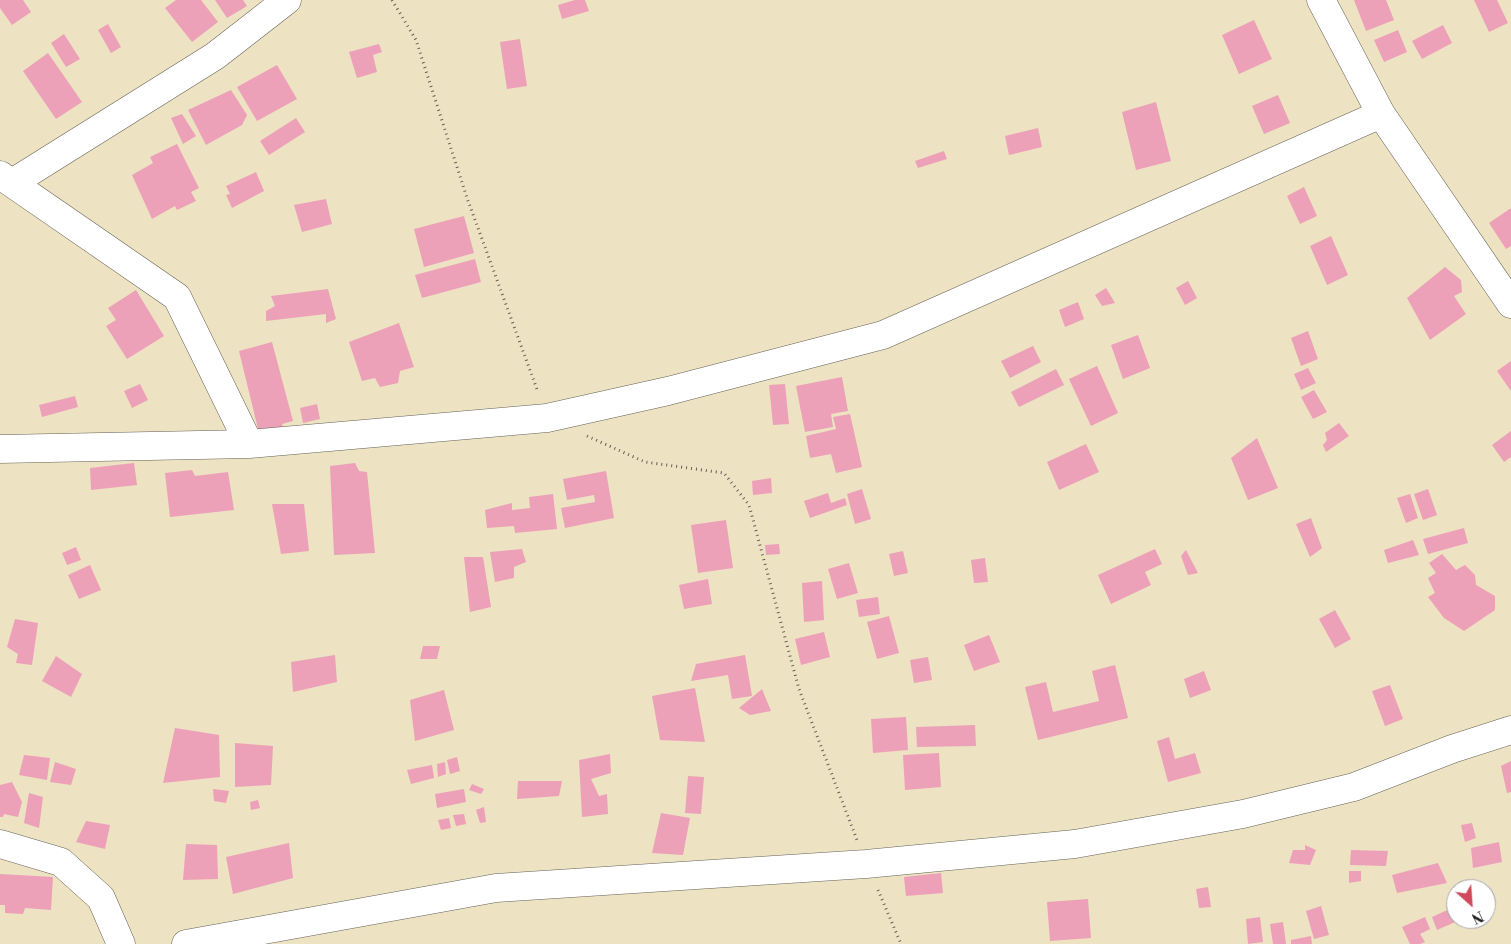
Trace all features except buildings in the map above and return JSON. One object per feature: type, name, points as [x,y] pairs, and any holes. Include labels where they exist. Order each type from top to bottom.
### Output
[{"type":"street","points":[[249,444],[177,297],[6,179],[215,56],[287,0]]},
{"type":"street","points":[[1321,0],[1382,114],[1511,304]]},
{"type":"street","points":[[0,449],[249,444],[547,418],[668,391],[882,335],[1382,114]]},
{"type":"street","points":[[186,944],[496,888],[866,864],[1075,844],[1243,814],[1354,787],[1452,749],[1511,730]]},
{"type":"street","points":[[0,844],[61,862],[101,898],[121,944]]},
{"type":"path","points":[[392,0],[416,40],[467,198],[547,418]]},
{"type":"path","points":[[583,434],[645,462],[724,473],[749,505],[799,689],[866,864],[901,944]]}]
